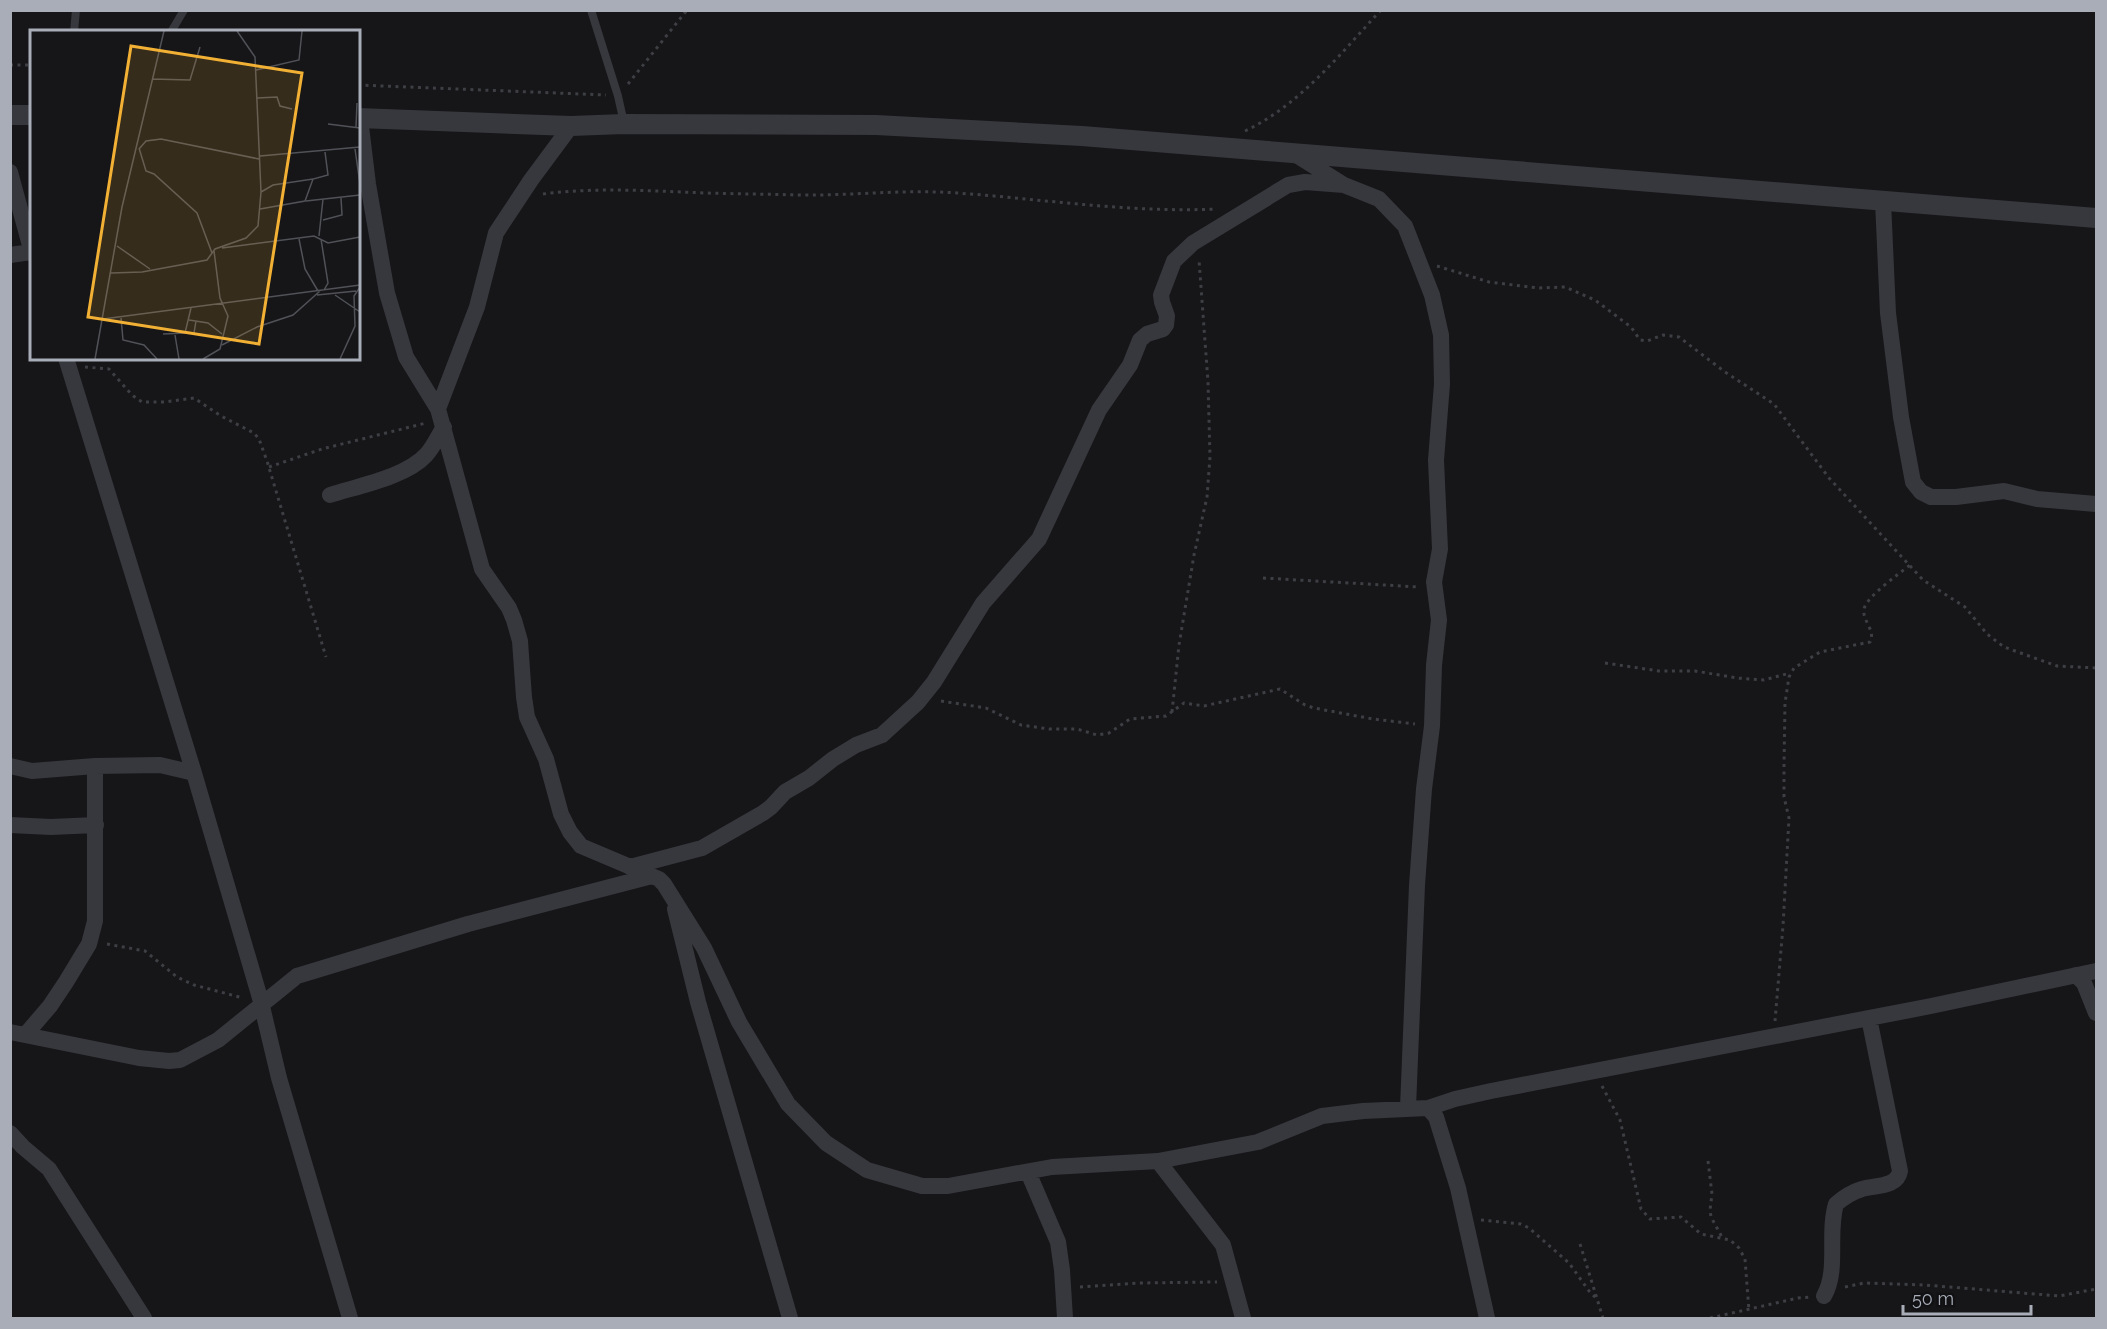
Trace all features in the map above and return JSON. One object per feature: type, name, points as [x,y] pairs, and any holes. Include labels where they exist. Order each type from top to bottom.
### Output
[{"type":"street","points":[[10,115],[30,115]]},
{"type":"street","points":[[360,118],[571,126],[624,124],[876,125],[1082,136],[2097,218]]},
{"type":"street","points":[[360,125],[387,293],[406,357],[441,418],[482,568],[509,608],[514,620],[520,641],[527,717],[546,759],[561,814],[570,832],[581,846],[660,879],[704,948],[739,1022],[788,1104],[826,1143],[867,1170],[922,1186],[948,1186],[1053,1167],[1158,1161],[1258,1142],[1322,1116],[1363,1111],[1428,1108],[1491,1091],[1869,1018],[2097,971]]},
{"type":"street","points":[[330,495],[400,472],[427,455],[477,307],[496,233],[571,126]]},
{"type":"street","points":[[1292,153],[1344,185],[1379,199],[1405,226],[1432,295],[1441,335],[1442,384],[1436,460],[1440,549],[1434,582],[1439,620],[1434,665],[1432,726],[1424,789],[1408,1108]]},
{"type":"street","points":[[10,172],[30,248]]},
{"type":"street","points":[[630,867],[702,848],[763,813],[785,792],[856,745],[882,735],[921,698],[934,682],[983,603],[1039,539],[1099,410],[1130,365],[1140,340],[1147,334],[1163,329],[1166,325],[1167,316],[1161,302],[1161,295],[1171,266],[1197,240],[1288,185],[1305,182],[1344,185]]},
{"type":"street","points":[[1883,201],[1888,313],[1901,417],[1913,482],[1921,492],[1931,497],[1956,497],[2004,491],[2037,499],[2097,504]]},
{"type":"street","points":[[10,255],[30,252]]},
{"type":"street","points":[[73,362],[194,773],[260,1001],[279,1078],[350,1318]]},
{"type":"street","points":[[10,766],[32,771],[95,766],[160,765],[194,773]]},
{"type":"street","points":[[18,1033],[50,1006],[89,944],[96,921],[95,766]]},
{"type":"street","points":[[10,825],[96,825]]},
{"type":"street","points":[[18,1033],[139,1058],[180,1060],[218,1040],[260,1001],[297,976],[468,924],[652,876]]},
{"type":"street","points":[[670,893],[698,1002],[790,1318]]},
{"type":"street","points":[[2076,975],[2084,983],[2097,1013]]},
{"type":"street","points":[[1824,1296],[1828,1289],[1832,1269],[1831,1239],[1836,1204],[1862,1189],[1884,1185],[1899,1177],[1900,1171],[1869,1018]]},
{"type":"street","points":[[1428,1108],[1436,1117],[1447,1151],[1487,1318]]},
{"type":"street","points":[[10,1133],[22,1148],[49,1169],[144,1318]]},
{"type":"street","points":[[1158,1161],[1222,1245],[1243,1318]]},
{"type":"street","points":[[1028,1172],[1058,1242],[1065,1318]]},
{"type":"lane","points":[[74,30],[76,10]]},
{"type":"lane","points":[[172,30],[184,10]]},
{"type":"lane","points":[[591,10],[618,96],[624,124]]},
{"type":"path","points":[[360,85],[618,96],[687,10]]},
{"type":"path","points":[[1243,132],[1265,122],[1286,107],[1381,10]]},
{"type":"path","points":[[10,65],[30,65]]},
{"type":"path","points":[[520,197],[568,190],[631,189],[804,195],[902,190],[1116,207],[1185,210],[1220,208]]},
{"type":"path","points":[[1172,712],[1179,645],[1194,555],[1207,497],[1210,457],[1208,382],[1197,240]]},
{"type":"path","points":[[1416,253],[1430,264],[1489,282],[1538,288],[1565,287],[1595,300],[1631,327],[1640,340],[1647,341],[1663,334],[1679,337],[1725,372],[1774,404],[1829,478],[1923,580],[1965,608],[1987,634],[2004,647],[2057,666],[2097,668]]},
{"type":"path","points":[[73,362],[109,369],[132,395],[142,402],[164,402],[190,398],[254,432],[259,439],[269,467],[326,657]]},
{"type":"path","points":[[269,467],[322,449],[441,418]]},
{"type":"path","points":[[1774,1036],[1789,818],[1784,798],[1785,703],[1789,677],[1794,668],[1820,652],[1870,642],[1872,634],[1864,611],[1865,607],[1877,592],[1910,565]]},
{"type":"path","points":[[1263,578],[1435,588]]},
{"type":"path","points":[[1605,663],[1659,671],[1695,671],[1764,680],[1792,673]]},
{"type":"path","points":[[921,698],[986,708],[1022,725],[1049,729],[1077,729],[1097,735],[1109,732],[1130,719],[1161,717],[1184,703],[1204,706],[1280,689],[1314,708],[1373,719],[1432,726]]},
{"type":"path","points":[[91,937],[108,944],[145,951],[177,977],[194,985],[260,1001]]},
{"type":"path","points":[[1588,1073],[1598,1080],[1620,1120],[1635,1188],[1643,1212],[1650,1219],[1681,1217],[1701,1234],[1730,1240],[1739,1248],[1745,1259],[1749,1311]]},
{"type":"path","points":[[1708,1161],[1712,1194],[1711,1217],[1723,1239]]},
{"type":"path","points":[[1463,1212],[1481,1221],[1521,1224],[1529,1228],[1569,1263],[1588,1291],[1597,1299]]},
{"type":"path","points":[[1580,1244],[1603,1318]]},
{"type":"path","points":[[1062,1270],[1072,1284],[1084,1288],[1138,1283],[1215,1281],[1226,1284],[1237,1292]]},
{"type":"path","points":[[1710,1318],[1749,1311],[1798,1298],[1824,1296],[1864,1283],[1925,1285],[2059,1296],[2097,1289]]}]
